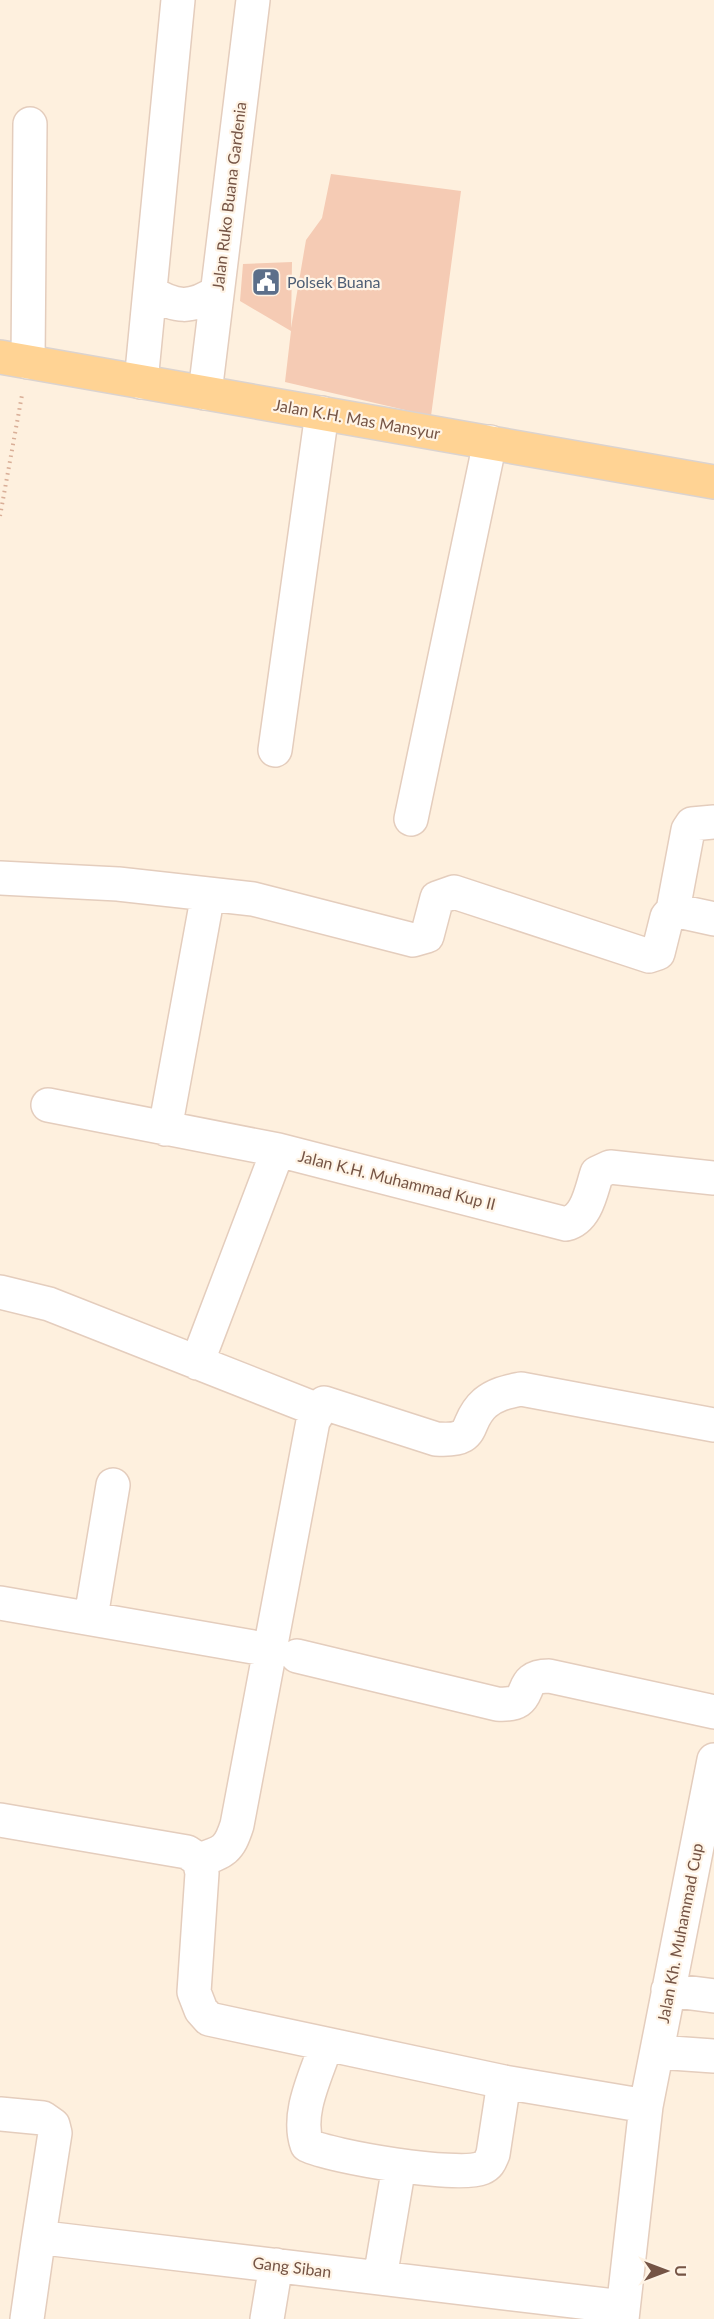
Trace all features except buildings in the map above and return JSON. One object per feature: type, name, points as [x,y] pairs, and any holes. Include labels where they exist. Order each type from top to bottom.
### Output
[{"type":"main road","name":"Jalan K.H. Mas Mansyur","points":[[14,359],[714,482]]},
{"type":"street","points":[[141,382],[178,0]]},
{"type":"street","name":"Jalan Ruko Buana Gardenia","points":[[205,393],[253,0]]},
{"type":"street","points":[[14,359],[30,124]]},
{"type":"street","points":[[150,292],[165,301],[183,305],[202,302],[217,292]]},
{"type":"street","points":[[275,750],[322,413]]},
{"type":"street","points":[[411,819],[490,442]]},
{"type":"street","points":[[0,878],[117,884],[253,899],[413,940],[427,936],[437,898],[454,892],[649,957],[658,953],[667,917],[673,910],[688,830],[692,824],[714,822]]},
{"type":"street","points":[[165,1128],[208,894]]},
{"type":"street","points":[[673,910],[714,919]]},
{"type":"street","name":"Jalan K.H. Muhammad Kup II","points":[[48,1105],[278,1150],[566,1224],[576,1221],[581,1216],[597,1173],[610,1167],[714,1178]]},
{"type":"street","points":[[196,1363],[278,1150]]},
{"type":"street","points":[[0,1292],[50,1304],[318,1410]]},
{"type":"street","points":[[199,1860],[218,1854],[231,1845],[284,1653],[313,1421],[318,1410],[327,1403],[436,1439],[454,1440],[466,1434],[483,1404],[501,1393],[521,1389],[714,1425]]},
{"type":"street","points":[[91,1617],[113,1485]]},
{"type":"street","points":[[0,1603],[91,1617],[284,1653],[497,1704],[513,1705],[521,1700],[531,1680],[536,1676],[549,1676],[714,1712]]},
{"type":"street","name":"Jalan Kh. Muhammad Cup","points":[[623,2313],[646,2106],[714,1760]]},
{"type":"street","points":[[0,1820],[187,1852],[199,1860],[202,1873],[194,1992],[201,2010],[209,2019],[504,2082],[646,2106]]},
{"type":"street","points":[[668,1990],[714,1996]]},
{"type":"street","points":[[326,2044],[303,2118],[302,2131],[307,2145],[321,2151],[399,2166],[469,2171],[489,2164],[493,2154],[504,2082]]},
{"type":"street","points":[[657,2052],[714,2056]]},
{"type":"street","points":[[0,2114],[43,2118],[53,2125],[55,2133],[27,2319]]},
{"type":"street","points":[[380,2278],[399,2166]]},
{"type":"street","name":"Gang Siban","points":[[38,2242],[53,2239],[276,2265],[623,2313]]},
{"type":"street","points":[[267,2319],[276,2265]]},
{"type":"path","points":[[0,516],[14,359]]},
{"type":"place","name":"Polsek Buana","points":[[266,282]]}]
